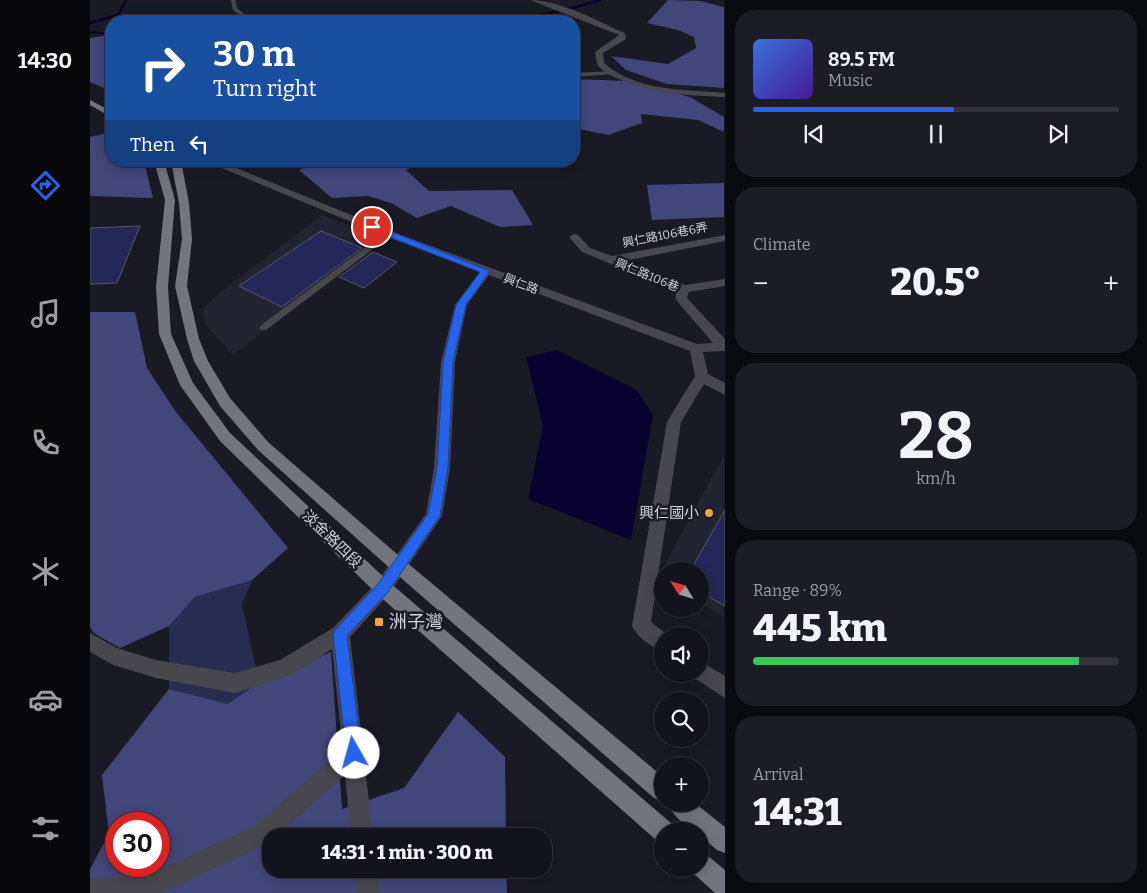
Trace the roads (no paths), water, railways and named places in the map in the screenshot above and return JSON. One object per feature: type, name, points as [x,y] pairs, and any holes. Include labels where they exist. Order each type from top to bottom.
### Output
[{"type":"main road","points":[[90,102],[105,111]]},
{"type":"main road","name":"淡金路四段","points":[[161,167],[170,200],[162,287],[165,334],[187,385],[225,437],[383,588],[654,823]]},
{"type":"main road","name":"淡金路四段","points":[[177,167],[184,203],[187,239],[181,286],[193,339],[201,361],[225,402],[263,446],[398,566],[654,783]]},
{"type":"main road","points":[[688,812],[724,842]]},
{"type":"main road","points":[[709,872],[724,886]]},
{"type":"street","points":[[533,0],[577,15]]},
{"type":"street","points":[[580,16],[623,34],[622,38],[599,52],[600,65],[613,73],[660,90],[684,94],[724,95]]},
{"type":"street","name":"興仁路","points":[[230,167],[389,234],[696,348],[724,347]]},
{"type":"street","name":"興仁路106巷","points":[[574,237],[586,250],[684,289],[681,298],[724,347]]},
{"type":"street","name":"興仁路106巷6弄","points":[[610,260],[724,238]]},
{"type":"street","points":[[90,642],[113,656],[156,669],[235,683],[284,668],[340,634],[383,588],[434,516],[442,468],[448,362],[461,305],[486,271]]},
{"type":"street","points":[[684,289],[724,282]]},
{"type":"street","points":[[654,636],[641,626],[674,422],[702,376],[696,348]]},
{"type":"street","points":[[702,376],[724,390]]},
{"type":"street","points":[[340,634],[361,828]]},
{"type":"street","points":[[709,677],[724,688]]},
{"type":"street","points":[[90,891],[144,891],[263,834],[354,753]]},
{"type":"street","points":[[367,878],[368,893]]},
{"type":"lane","points":[[233,0],[235,9],[243,15]]},
{"type":"lane","points":[[580,75],[613,73]]},
{"type":"lane","points":[[264,328],[389,234]]},
{"type":"waterway","points":[[118,15],[126,0]]},
{"type":"waterway","points":[[538,15],[601,0]]},
{"type":"waterway","points":[[90,23],[105,19]]},
{"type":"waterway","points":[[90,32],[105,33]]},
{"type":"place","name":"興仁國小","points":[[709,513]]},
{"type":"place","name":"洲子灣","points":[[379,622]]}]
